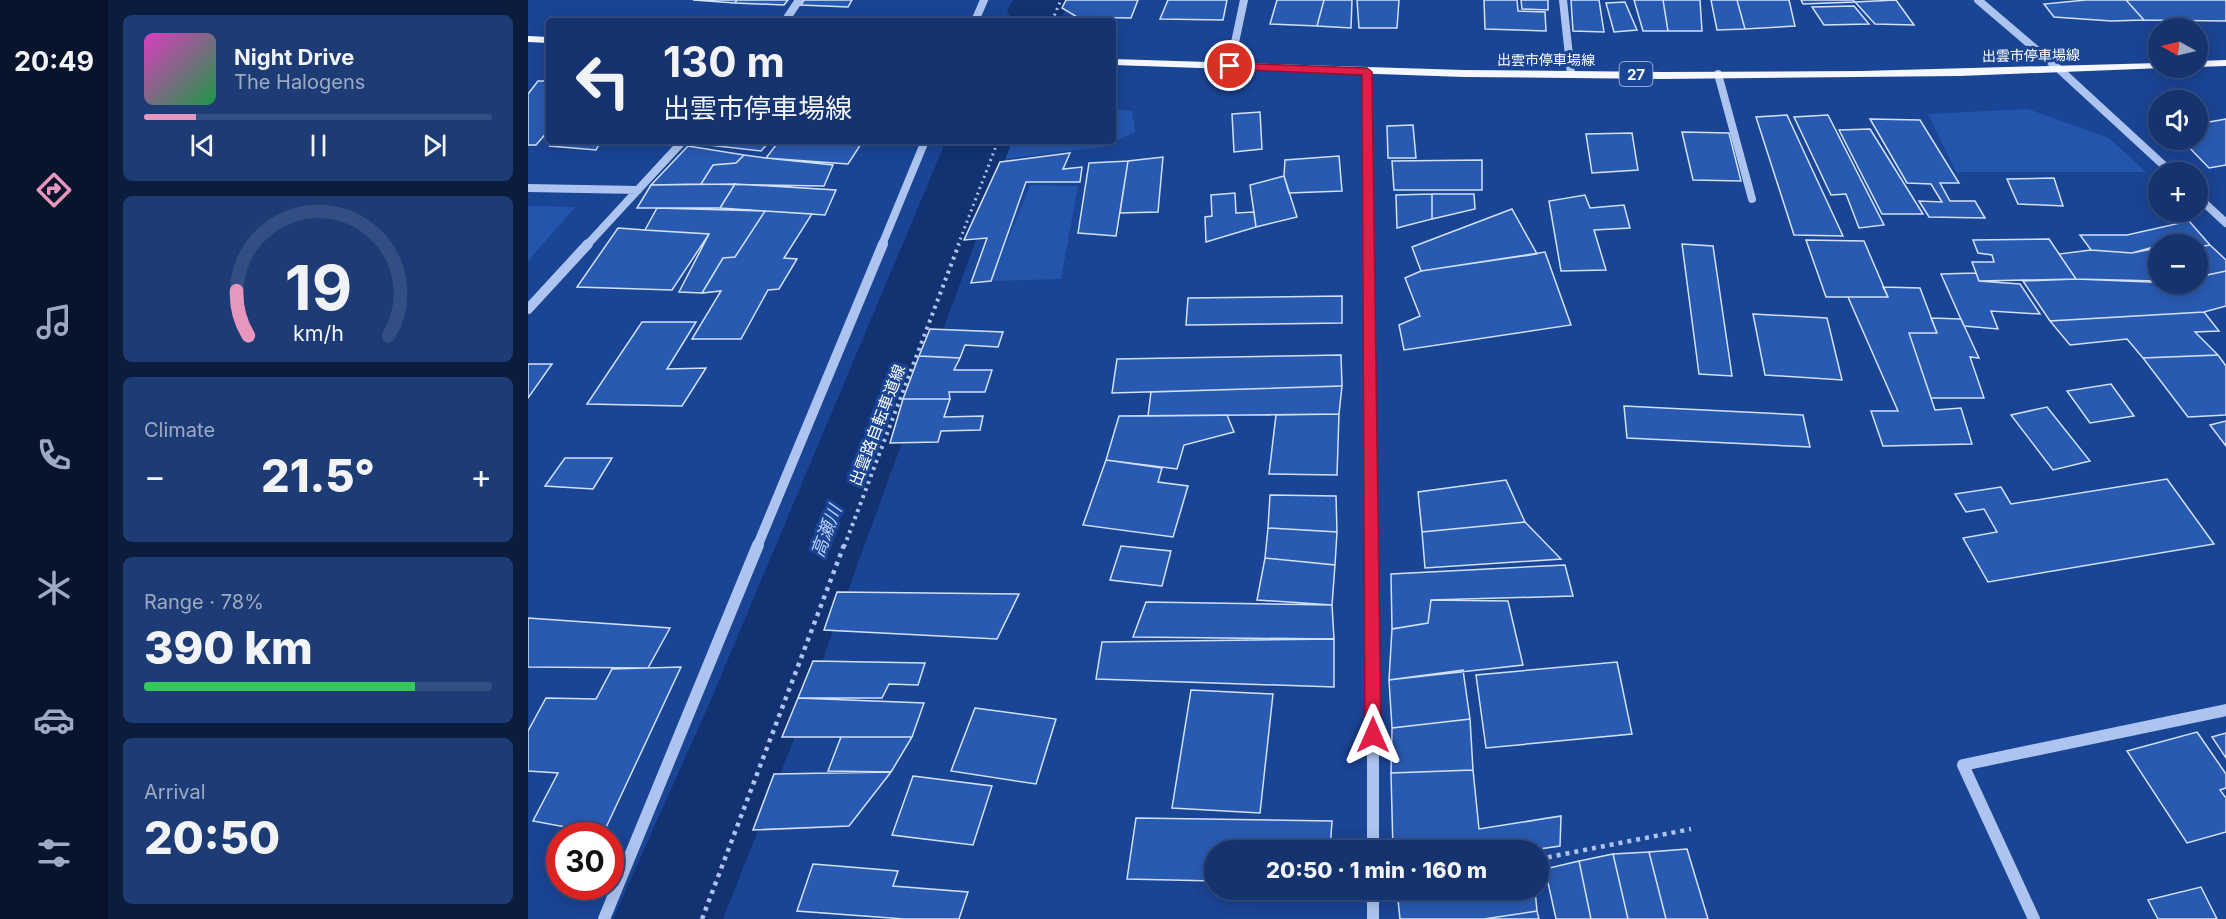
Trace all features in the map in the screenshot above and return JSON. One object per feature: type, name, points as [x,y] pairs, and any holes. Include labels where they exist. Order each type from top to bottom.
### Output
[{"type":"main road","points":[[528,39],[546,40]]},
{"type":"main road","name":"出雲市停車場線","points":[[1116,62],[1367,72],[1571,74],[1718,74],[2148,66]]},
{"type":"main road","points":[[2208,64],[2226,63]]},
{"type":"street","points":[[787,18],[799,0]]},
{"type":"street","points":[[976,18],[984,0]]},
{"type":"street","points":[[1230,66],[1244,0]]},
{"type":"street","points":[[1563,0],[1571,74]]},
{"type":"street","points":[[1978,0],[2059,69],[2160,162]]},
{"type":"street","points":[[1367,72],[1373,840]]},
{"type":"street","points":[[1718,74],[1752,199]]},
{"type":"street","points":[[528,309],[680,144]]},
{"type":"street","points":[[604,919],[925,144]]},
{"type":"street","points":[[528,188],[638,190]]},
{"type":"street","points":[[2208,206],[2226,223]]},
{"type":"street","points":[[2034,919],[1963,765],[2226,710]]},
{"type":"street","points":[[1373,900],[1373,919]]},
{"type":"path","points":[[1053,18],[1061,0]]},
{"type":"path","name":"出雲路自転車道線","points":[[702,919],[997,144]]},
{"type":"path","points":[[1549,857],[1691,829]]},
{"type":"shaded area","points":[[1116,109],[1132,111],[1135,132],[1116,141]]},
{"type":"shaded area","points":[[2028,109],[2109,138],[2146,172],[1956,172],[1928,114]]},
{"type":"shaded area","points":[[1012,144],[1110,144],[1104,147],[1004,159]]},
{"type":"shaded area","points":[[1030,185],[1078,186],[1061,279],[991,281]]},
{"type":"shaded area","points":[[528,206],[575,207],[528,261]]},
{"type":"building","points":[[693,0],[737,0],[735,3]]},
{"type":"building","points":[[737,0],[788,0],[784,5],[735,3]]},
{"type":"building","points":[[804,0],[852,0],[848,7],[801,5]]},
{"type":"building","points":[[1066,0],[1138,0],[1131,18],[1077,17],[1062,8]]},
{"type":"building","points":[[1168,0],[1227,0],[1223,20],[1160,19]]},
{"type":"building","points":[[1277,0],[1324,0],[1317,26],[1270,24]]},
{"type":"building","points":[[1324,0],[1352,0],[1351,28],[1317,26]]},
{"type":"building","points":[[1357,0],[1399,0],[1397,28],[1359,28]]},
{"type":"building","points":[[1484,0],[1517,0],[1518,11],[1545,12],[1546,31],[1485,29]]},
{"type":"building","points":[[1521,0],[1548,0],[1548,10],[1522,9]]},
{"type":"building","points":[[1571,0],[1599,0],[1604,32],[1573,31]]},
{"type":"building","points":[[1634,0],[1663,0],[1668,31],[1643,31]]},
{"type":"building","points":[[1663,0],[1700,0],[1702,31],[1668,31]]},
{"type":"building","points":[[1711,0],[1737,0],[1745,29],[1717,30]]},
{"type":"building","points":[[1737,0],[1789,0],[1795,26],[1745,29]]},
{"type":"building","points":[[1801,0],[1853,0],[1855,2],[1803,4]]},
{"type":"building","points":[[1896,0],[1914,25],[1875,24],[1855,2]]},
{"type":"building","points":[[2086,0],[2126,0],[2144,20],[2111,21],[2054,17],[2044,4]]},
{"type":"building","points":[[2126,0],[2226,0],[2226,21],[2208,21],[2208,18],[2148,18],[2148,20],[2144,20]]},
{"type":"building","points":[[1625,2],[1637,30],[1614,32],[1606,3]]},
{"type":"building","points":[[1854,6],[1869,24],[1824,25],[1812,7]]},
{"type":"building","points":[[538,81],[546,81],[546,133],[536,145],[528,145],[528,94]]},
{"type":"building","points":[[1260,112],[1262,149],[1234,152],[1232,114]]},
{"type":"building","points":[[1787,115],[1843,236],[1794,235],[1756,117]]},
{"type":"building","points":[[1828,115],[1884,225],[1859,228],[1846,194],[1831,195],[1794,117]]},
{"type":"building","points":[[1870,119],[1920,120],[1959,183],[1940,183],[1950,201],[1975,201],[1985,218],[1929,217],[1919,201],[1942,202],[1931,184],[1907,183]]},
{"type":"building","points":[[2226,119],[2226,165],[2209,168],[2208,162],[2203,162],[2192,150],[2208,150],[2208,122]]},
{"type":"building","points":[[1413,125],[1416,158],[1388,158],[1387,126]]},
{"type":"building","points":[[1870,129],[1923,214],[1882,214],[1839,130]]},
{"type":"building","points":[[1682,132],[1729,133],[1741,181],[1693,180]]},
{"type":"building","points":[[1632,133],[1638,170],[1592,173],[1586,134]]},
{"type":"building","points":[[552,144],[599,144],[596,150],[550,146]]},
{"type":"building","points":[[709,144],[767,144],[761,151]]},
{"type":"building","points":[[777,144],[861,144],[848,164],[766,158]]},
{"type":"building","points":[[688,146],[744,155],[736,163],[713,165],[701,184],[651,185]]},
{"type":"building","points":[[1070,153],[1063,169],[1082,167],[1080,182],[1026,182],[991,281],[971,283],[987,238],[964,240],[1000,162]]},
{"type":"building","points":[[744,155],[833,165],[824,186],[701,184],[713,165],[736,163]]},
{"type":"building","points":[[1339,156],[1342,191],[1289,193],[1284,176],[1285,160]]},
{"type":"building","points":[[1163,157],[1158,212],[1120,213],[1128,161]]},
{"type":"building","points":[[1482,160],[1482,190],[1394,190],[1392,161]]},
{"type":"building","points":[[1128,161],[1116,236],[1078,233],[1089,163]]},
{"type":"building","points":[[1284,176],[1297,217],[1256,227],[1250,185]]},
{"type":"building","points":[[2054,178],[2063,206],[2018,204],[2007,179]]},
{"type":"building","points":[[735,184],[836,190],[825,215],[720,208]]},
{"type":"building","points":[[735,184],[720,208],[637,208],[651,185]]},
{"type":"building","points":[[1235,193],[1236,213],[1254,212],[1256,227],[1206,242],[1205,217],[1212,216],[1211,195]]},
{"type":"building","points":[[1432,194],[1432,219],[1397,228],[1396,195]]},
{"type":"building","points":[[1432,194],[1474,194],[1475,209],[1432,219]]},
{"type":"building","points":[[1585,195],[1590,208],[1624,205],[1630,228],[1594,230],[1606,270],[1561,271],[1549,201]]},
{"type":"building","points":[[657,208],[765,211],[735,257],[723,258],[702,293],[679,292],[709,234],[645,230]]},
{"type":"building","points":[[1512,209],[1537,254],[1421,271],[1412,247]]},
{"type":"building","points":[[765,211],[812,214],[784,258],[797,259],[779,289],[768,290],[741,339],[692,339],[721,291],[702,293],[723,258],[735,257]]},
{"type":"building","points":[[2185,222],[2190,222],[2200,234],[2148,234],[2148,250],[2132,253],[2091,250],[2080,235],[2127,235]]},
{"type":"building","points":[[618,228],[709,234],[672,290],[577,287]]},
{"type":"building","points":[[2049,239],[2076,279],[1979,281],[1972,262],[1994,262],[1992,255],[1978,253],[1973,240]]},
{"type":"building","points":[[1806,240],[1864,241],[1888,297],[1826,297]]},
{"type":"building","points":[[1682,244],[1713,246],[1732,376],[1699,374]]},
{"type":"building","points":[[2208,245],[2226,260],[2226,271],[2208,275]]},
{"type":"building","points":[[2148,249],[2148,281],[2076,279],[2059,254],[2091,250],[2132,253]]},
{"type":"building","points":[[1545,252],[1571,325],[1404,350],[1399,325],[1420,316],[1405,278],[1421,271]]},
{"type":"building","points":[[2226,271],[2226,306],[2204,312],[2050,321],[2023,281],[2076,279],[2148,282],[2148,294],[2208,294],[2208,275]]},
{"type":"building","points":[[1976,273],[1979,281],[2020,284],[2040,314],[1991,311],[1998,329],[1964,326],[1941,274]]},
{"type":"building","points":[[1883,287],[1920,288],[1937,333],[1909,333],[1935,410],[1961,408],[1972,444],[1883,446],[1871,411],[1898,411],[1848,297],[1888,297]]},
{"type":"building","points":[[1342,296],[1342,323],[1186,325],[1188,298]]},
{"type":"building","points":[[2204,312],[2219,331],[2195,332],[2218,355],[2143,358],[2127,339],[2070,345],[2050,321]]},
{"type":"building","points":[[1753,314],[1827,318],[1842,380],[1765,375]]},
{"type":"building","points":[[1931,318],[1961,319],[1979,358],[1970,357],[1984,398],[1931,398],[1909,333],[1937,333]]},
{"type":"building","points":[[642,322],[696,322],[667,369],[706,368],[682,406],[587,404]]},
{"type":"building","points":[[930,329],[1003,332],[998,347],[965,345],[960,358],[919,356]]},
{"type":"building","points":[[1341,355],[1342,386],[1112,393],[1117,359]]},
{"type":"building","points":[[2218,355],[2226,366],[2226,415],[2188,417],[2143,358]]},
{"type":"building","points":[[919,356],[960,358],[954,370],[992,370],[985,392],[949,392],[950,399],[903,399]]},
{"type":"building","points":[[528,364],[552,364],[528,398]]},
{"type":"building","points":[[2111,384],[2134,416],[2090,423],[2067,391]]},
{"type":"building","points":[[1342,386],[1339,414],[1148,416],[1151,392]]},
{"type":"building","points":[[903,399],[950,399],[944,417],[983,416],[980,430],[941,431],[938,442],[890,443]]},
{"type":"building","points":[[1624,406],[1803,415],[1810,447],[1627,438]]},
{"type":"building","points":[[2047,407],[2090,461],[2053,470],[2011,415]]},
{"type":"building","points":[[1339,414],[1337,475],[1269,474],[1276,415]]},
{"type":"building","points":[[1227,415],[1234,432],[1184,445],[1177,469],[1106,460],[1119,416]]},
{"type":"building","points":[[2226,421],[2226,446],[2210,425]]},
{"type":"building","points":[[565,458],[612,458],[593,489],[545,486]]},
{"type":"building","points":[[1106,460],[1162,468],[1158,482],[1188,486],[1173,537],[1083,525]]},
{"type":"building","points":[[2167,479],[2214,544],[1988,582],[1963,538],[1997,532],[1984,509],[1966,512],[1955,494],[2001,487],[2011,504]]},
{"type":"building","points":[[1506,480],[1525,522],[1422,532],[1418,492]]},
{"type":"building","points":[[1270,495],[1336,496],[1337,532],[1268,528]]},
{"type":"building","points":[[1525,522],[1561,559],[1425,568],[1422,532]]},
{"type":"building","points":[[1268,528],[1337,532],[1335,565],[1265,558]]},
{"type":"building","points":[[1121,546],[1171,551],[1162,586],[1110,580]]},
{"type":"building","points":[[1265,558],[1335,565],[1332,605],[1257,600]]},
{"type":"building","points":[[1565,565],[1573,596],[1431,600],[1428,623],[1392,629],[1391,574]]},
{"type":"building","points":[[837,592],[1019,594],[997,639],[824,630]]},
{"type":"building","points":[[1431,600],[1508,601],[1523,665],[1389,680],[1392,629],[1428,623]]},
{"type":"building","points":[[1146,602],[1332,605],[1334,639],[1133,637]]},
{"type":"building","points":[[528,618],[670,628],[648,668],[528,667]]},
{"type":"building","points":[[1334,639],[1334,687],[1096,679],[1102,642]]},
{"type":"building","points":[[813,661],[925,663],[918,685],[889,684],[882,698],[798,698]]},
{"type":"building","points":[[1617,662],[1632,734],[1486,748],[1476,675]]},
{"type":"building","points":[[681,667],[609,822],[546,823],[533,821],[558,773],[528,771],[528,731],[546,698],[596,699],[612,669]]},
{"type":"building","points":[[1463,670],[1470,719],[1392,728],[1389,680]]},
{"type":"building","points":[[1191,690],[1273,694],[1260,813],[1172,808]]},
{"type":"building","points":[[798,698],[924,703],[912,737],[782,737]]},
{"type":"building","points":[[975,708],[1056,719],[1036,784],[951,771]]},
{"type":"building","points":[[1470,719],[1473,770],[1391,773],[1392,728]]},
{"type":"building","points":[[2197,732],[2226,774],[2226,788],[2220,790],[2226,798],[2226,832],[2187,843],[2127,751]]},
{"type":"building","points":[[2226,733],[2226,758],[2212,737]]},
{"type":"building","points":[[841,737],[912,737],[891,772],[828,771]]},
{"type":"building","points":[[1473,770],[1479,829],[1561,816],[1560,846],[1549,848],[1549,840],[1393,840],[1391,773]]},
{"type":"building","points":[[891,772],[849,826],[753,830],[774,774]]},
{"type":"building","points":[[913,776],[992,786],[973,845],[892,835]]},
{"type":"building","points":[[1136,818],[1332,821],[1331,840],[1204,840],[1204,881],[1127,879]]},
{"type":"building","points":[[1687,849],[1708,919],[1666,919],[1649,852]]},
{"type":"building","points":[[1649,852],[1666,919],[1628,919],[1613,854]]},
{"type":"building","points":[[1613,854],[1628,919],[1591,919],[1579,861]]},
{"type":"building","points":[[1579,861],[1591,919],[1556,919],[1549,887],[1549,868]]},
{"type":"building","points":[[813,864],[898,871],[893,886],[968,892],[959,919],[904,919],[797,911]]},
{"type":"building","points":[[2201,887],[2217,919],[2158,919],[2148,900]]},
{"type":"building","points":[[1398,900],[1536,900],[1537,911],[1484,919],[1400,919]]},
{"type":"building","points":[[1537,911],[1539,919],[1484,919]]},
{"type":"waterway","name":"高瀬川","points":[[1036,11],[1042,0]]},
{"type":"waterway","name":"高瀬川","points":[[668,919],[742,744],[978,144]]},
{"type":"route","points":[[1230,66],[1367,72],[1373,735]]}]
